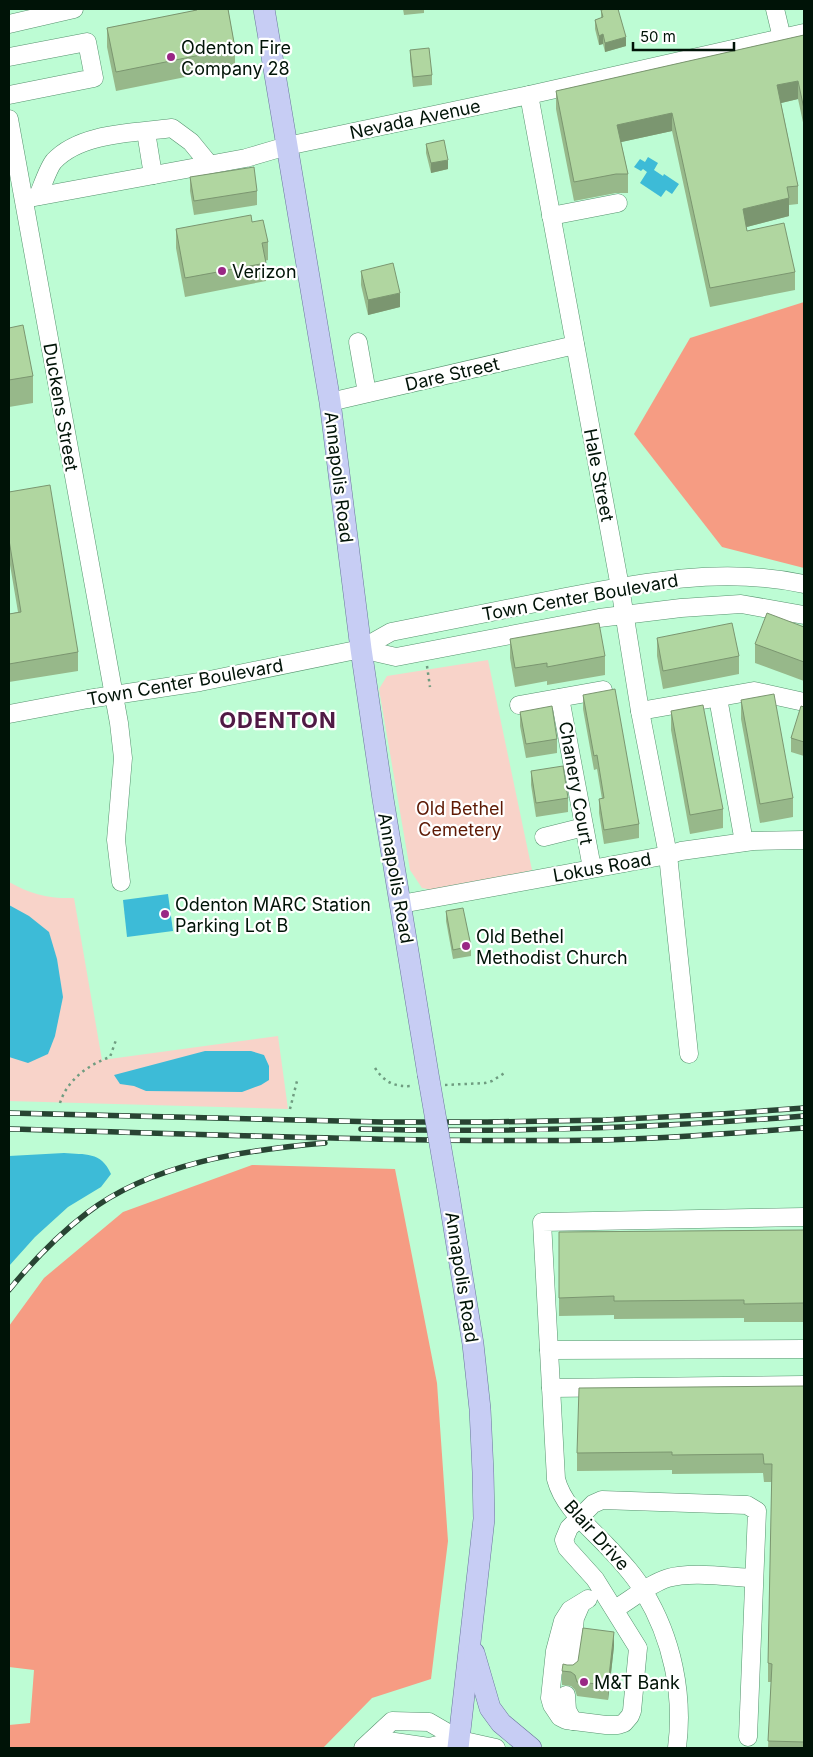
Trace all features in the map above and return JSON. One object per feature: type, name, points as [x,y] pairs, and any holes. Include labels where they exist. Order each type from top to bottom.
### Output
[{"type":"main road","name":"Annapolis Road","points":[[264,9],[330,402],[361,649],[383,799],[473,1344],[480,1409],[484,1519],[459,1744]]},
{"type":"main road","points":[[470,1642],[490,1708],[501,1723],[531,1748]]},
{"type":"street","points":[[9,24],[38,13],[74,9]]},
{"type":"street","points":[[776,9],[782,38]]},
{"type":"street","name":"Nevada Avenue","points":[[31,198],[246,158],[287,146],[529,95],[804,33]]},
{"type":"street","points":[[9,56],[87,42],[94,78],[9,94]]},
{"type":"street","name":"Hale Street","points":[[529,95],[620,587],[640,712],[668,855],[689,1054]]},
{"type":"street","name":"Duckens Street","points":[[9,119],[31,198],[119,723],[123,758],[116,840],[121,882]]},
{"type":"street","points":[[31,198],[54,162],[74,146],[99,138],[172,128],[191,142],[209,164]]},
{"type":"street","points":[[146,132],[154,175]]},
{"type":"street","points":[[551,216],[618,203]]},
{"type":"street","points":[[358,342],[367,393]]},
{"type":"street","name":"Dare Street","points":[[330,402],[575,345]]},
{"type":"street","name":"Town Center Boulevard","points":[[9,714],[113,695],[200,682],[361,649],[391,632],[620,587],[677,578],[741,575],[804,584]]},
{"type":"street","name":"Town Center Boulevard","points":[[361,649],[396,657],[624,614],[681,608],[741,604],[804,614]]},
{"type":"street","name":"Chanery Court","points":[[519,705],[602,690]]},
{"type":"street","points":[[640,712],[754,691],[804,702]]},
{"type":"street","name":"Chanery Court","points":[[560,698],[592,868]]},
{"type":"street","points":[[718,698],[744,842]]},
{"type":"street","points":[[544,837],[584,827]]},
{"type":"street","name":"Lokus Road","points":[[401,904],[668,855],[681,851],[744,842],[804,840]]},
{"type":"street","name":"Blair Drive","points":[[677,1748],[680,1729],[679,1707],[673,1666],[667,1640],[660,1622],[644,1591],[626,1567],[562,1496],[556,1479],[542,1222],[804,1217]]},
{"type":"street","points":[[549,1350],[804,1349]]},
{"type":"street","points":[[551,1388],[804,1385]]},
{"type":"street","points":[[572,1670],[575,1618],[579,1607],[591,1597],[595,1579],[564,1544],[565,1533],[580,1516],[593,1504],[602,1500],[747,1505],[757,1512],[748,1737]]},
{"type":"street","points":[[615,1609],[664,1580],[679,1576],[754,1578]]},
{"type":"street","points":[[591,1597],[615,1609],[638,1648],[630,1716],[624,1723],[618,1725],[606,1726],[566,1720],[555,1711],[550,1698],[555,1651],[565,1614],[591,1597]]},
{"type":"street","points":[[569,1695],[567,1710],[578,1722]]},
{"type":"street","points":[[369,1743],[392,1721],[429,1722],[459,1744]]},
{"type":"street","points":[[369,1743],[429,1747],[459,1744],[496,1748]]},
{"type":"path","points":[[427,666],[430,686]]},
{"type":"path","points":[[60,1103],[68,1086],[78,1075],[94,1064],[110,1058],[116,1040]]},
{"type":"path","points":[[376,1068],[382,1079],[400,1087]]},
{"type":"path","points":[[454,1084],[485,1083],[506,1072]]},
{"type":"path","points":[[290,1109],[297,1081]]},
{"type":"green space","name":"Old Bethel Cemetery","points":[[488,660],[532,870],[443,892],[422,888],[410,870],[379,689],[387,676]]},
{"type":"green space","points":[[9,882],[40,895],[74,898],[102,1060],[278,1036],[288,1109],[9,1101]]},
{"type":"shaded area","points":[[804,302],[804,568],[722,547],[634,434],[690,338]]},
{"type":"shaded area","points":[[252,1165],[395,1169],[437,1383],[448,1541],[431,1679],[372,1698],[323,1748],[9,1748],[9,1725],[30,1723],[34,1670],[9,1667],[9,1326],[44,1278],[123,1212]]},
{"type":"water","points":[[648,157],[658,163],[654,170],[679,184],[672,194],[666,190],[661,197],[640,183],[647,172],[634,167],[640,159],[645,162]]},
{"type":"water","points":[[168,894],[173,931],[127,937],[123,900]]},
{"type":"water","points":[[9,905],[29,916],[49,932],[57,959],[63,997],[55,1036],[48,1054],[28,1063],[9,1057]]},
{"type":"water","points":[[205,1051],[251,1051],[264,1055],[269,1066],[269,1080],[242,1092],[146,1091],[134,1086],[120,1084],[114,1075]]},
{"type":"water","points":[[64,1153],[85,1154],[97,1158],[102,1161],[111,1174],[101,1187],[68,1207],[35,1237],[9,1266],[9,1156]]},
{"type":"building","name":"Odenton Fire Company 28","points":[[197,9],[228,9],[235,48],[116,72],[107,28]]},
{"type":"building","points":[[618,9],[626,37],[605,43],[603,34],[599,36],[595,20],[603,17],[601,10]]},
{"type":"building","points":[[804,35],[804,109],[798,81],[777,85],[798,186],[787,187],[789,198],[743,209],[747,231],[784,223],[795,272],[710,288],[672,113],[617,125],[628,174],[616,174],[574,182],[556,91]]},
{"type":"building","points":[[429,48],[432,75],[413,77],[410,50]]},
{"type":"building","points":[[444,140],[448,160],[431,163],[426,144]]},
{"type":"building","points":[[254,167],[257,191],[194,201],[190,177]]},
{"type":"building","name":"Verizon","points":[[251,215],[252,222],[263,220],[268,242],[262,243],[266,263],[185,278],[176,229]]},
{"type":"building","points":[[393,263],[400,293],[368,300],[361,271]]},
{"type":"building","points":[[23,325],[33,376],[9,380],[9,328]]},
{"type":"building","points":[[50,485],[78,652],[9,664],[9,614],[21,612],[9,540],[9,492]]},
{"type":"building","points":[[767,613],[804,627],[804,662],[755,644]]},
{"type":"building","points":[[599,623],[605,656],[547,667],[547,663],[515,668],[510,639]]},
{"type":"building","points":[[732,623],[739,656],[663,671],[657,638]]},
{"type":"building","points":[[615,689],[639,824],[604,830],[599,799],[604,798],[597,755],[594,756],[583,695]]},
{"type":"building","points":[[774,694],[793,798],[760,804],[741,700]]},
{"type":"building","points":[[703,705],[723,809],[690,815],[671,711]]},
{"type":"building","points":[[552,706],[557,739],[526,744],[520,712]]},
{"type":"building","points":[[801,706],[804,707],[804,742],[791,738]]},
{"type":"building","points":[[563,766],[568,798],[536,803],[531,771]]},
{"type":"building","points":[[463,908],[471,946],[453,950],[446,911]]},
{"type":"building","points":[[804,1230],[804,1303],[744,1304],[744,1300],[614,1301],[614,1296],[559,1298],[559,1232]]},
{"type":"building","points":[[804,1386],[804,1742],[768,1741],[772,1664],[768,1663],[772,1464],[764,1464],[763,1454],[672,1455],[672,1452],[577,1453],[579,1388]]},
{"type":"building","points":[[583,1628],[614,1632],[608,1685],[577,1682],[575,1675],[571,1672],[562,1671],[563,1664],[573,1665],[578,1661]]},
{"type":"railway","points":[[9,1113],[382,1122],[487,1122],[606,1120],[804,1108]]},
{"type":"railway","points":[[361,1129],[527,1130],[694,1124],[804,1116]]},
{"type":"railway","points":[[9,1129],[307,1138],[530,1141],[655,1138],[804,1128]]},
{"type":"railway","points":[[9,1290],[46,1249],[76,1221],[113,1196],[140,1182],[170,1171],[232,1155],[325,1143]]},
{"type":"place","name":"Odenton Fire Company 28","points":[[171,57]]},
{"type":"place","name":"Verizon","points":[[222,271]]},
{"type":"place","name":"Odenton MARC Station Parking Lot B","points":[[165,914]]},
{"type":"place","name":"Old Bethel Methodist Church","points":[[466,946]]},
{"type":"place","name":"M&T Bank","points":[[584,1682]]},
{"type":"district","name":"ODENTON","points":[[278,720]]}]
